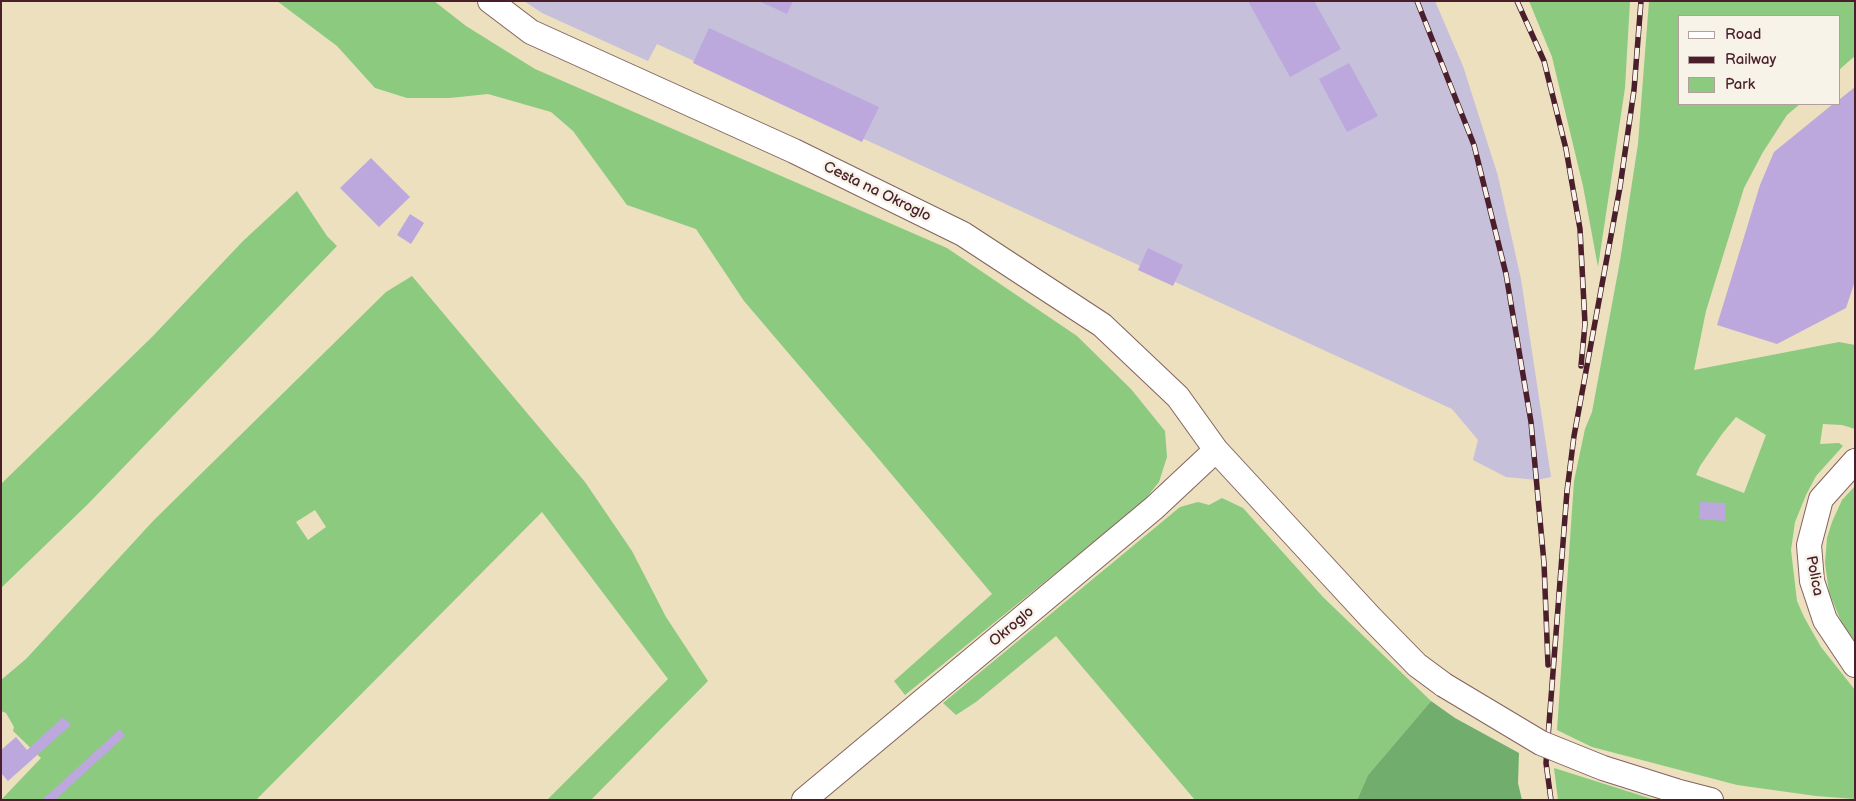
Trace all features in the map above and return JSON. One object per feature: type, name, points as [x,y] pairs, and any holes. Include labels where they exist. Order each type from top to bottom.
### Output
[{"type":"street","name":"Cesta na Okroglo","points":[[490,1],[531,32],[794,152],[963,234],[1102,325],[1178,397],[1216,450],[1371,618],[1417,665],[1444,685],[1541,743],[1603,768],[1711,800]]},
{"type":"street","name":"Okroglo","points":[[804,800],[1154,508],[1216,450]]},
{"type":"street","name":"Polica","points":[[1855,461],[1821,499],[1809,544],[1812,581],[1825,620],[1855,665]]},
{"type":"shaded area","points":[[524,1],[1435,1],[1463,66],[1498,176],[1521,279],[1551,477],[1537,480],[1506,477],[1473,460],[1478,440],[1452,409],[657,44],[648,61],[542,13]]},
{"type":"green space","points":[[277,1],[434,1],[466,26],[535,69],[947,248],[1077,336],[1131,389],[1165,431],[1167,457],[1159,482],[1142,503],[905,695],[894,681],[992,594],[744,301],[696,229],[627,205],[573,131],[551,112],[488,94],[450,98],[407,98],[375,88],[337,46]]},
{"type":"green space","points":[[1529,1],[1630,1],[1625,88],[1598,267],[1583,186],[1552,57]]},
{"type":"green space","points":[[1649,1],[1855,1],[1855,56],[1841,68],[1841,15],[1678,15],[1678,105],[1799,105],[1787,115],[1763,152],[1744,188],[1706,311],[1694,370],[1839,342],[1855,345],[1855,429],[1842,425],[1823,424],[1820,444],[1839,443],[1843,446],[1816,476],[1806,495],[1795,522],[1791,550],[1797,601],[1804,617],[1821,647],[1855,690],[1855,799],[1816,796],[1737,785],[1592,747],[1557,730],[1574,481],[1585,429],[1592,412],[1620,261],[1638,144]],"holes":[[[1736,417],[1766,435],[1744,493],[1696,475],[1722,434]]]},
{"type":"green space","points":[[297,191],[327,236],[337,246],[88,504],[1,588],[1,484],[153,336],[243,241]]},
{"type":"green space","points":[[412,276],[585,482],[632,551],[666,617],[708,681],[591,800],[547,800],[668,679],[542,512],[256,800],[1,800],[41,758],[13,731],[14,727],[6,713],[1,711],[1,680],[26,659],[154,520],[386,292]],"holes":[[[315,510],[326,527],[308,540],[296,522]]]},
{"type":"green space","points":[[1855,486],[1855,641],[1843,626],[1829,592],[1825,563],[1827,538],[1832,522],[1842,500]]},
{"type":"green space","points":[[1222,498],[1243,508],[1323,597],[1431,701],[1368,775],[1357,800],[1195,800],[1056,636],[976,702],[956,715],[943,703],[1180,507],[1198,502],[1209,505]]},
{"type":"green space","points":[[1431,701],[1455,718],[1519,753],[1518,783],[1522,800],[1357,800],[1368,775]]},
{"type":"green space","points":[[1554,768],[1649,798],[1655,800],[1558,800]]},
{"type":"building","points":[[759,1],[793,1],[787,14]]},
{"type":"building","points":[[1248,1],[1314,1],[1341,49],[1290,77]]},
{"type":"building","points":[[709,28],[879,107],[862,142],[693,63]]},
{"type":"building","points":[[1349,63],[1378,116],[1347,132],[1319,79]]},
{"type":"building","points":[[1855,87],[1855,281],[1846,308],[1777,344],[1717,325],[1760,185],[1774,152],[1832,105],[1841,105],[1841,98]]},
{"type":"building","points":[[371,158],[410,197],[379,227],[340,188]]},
{"type":"building","points":[[410,214],[424,223],[411,244],[397,235]]},
{"type":"building","points":[[1148,248],[1183,265],[1173,286],[1138,270]]},
{"type":"building","points":[[1700,502],[1726,503],[1725,521],[1699,519]]},
{"type":"building","points":[[63,717],[71,725],[8,781],[1,773],[1,750],[16,737],[27,750]]},
{"type":"building","points":[[120,729],[125,736],[55,800],[42,800]]},
{"type":"railway","points":[[1417,1],[1474,145],[1506,274],[1531,422],[1544,563],[1548,665]]},
{"type":"railway","points":[[1517,1],[1544,61],[1566,149],[1580,229],[1585,324],[1581,366]]},
{"type":"railway","points":[[1551,800],[1546,763],[1567,491],[1574,436],[1620,187],[1634,90],[1641,1]]}]
